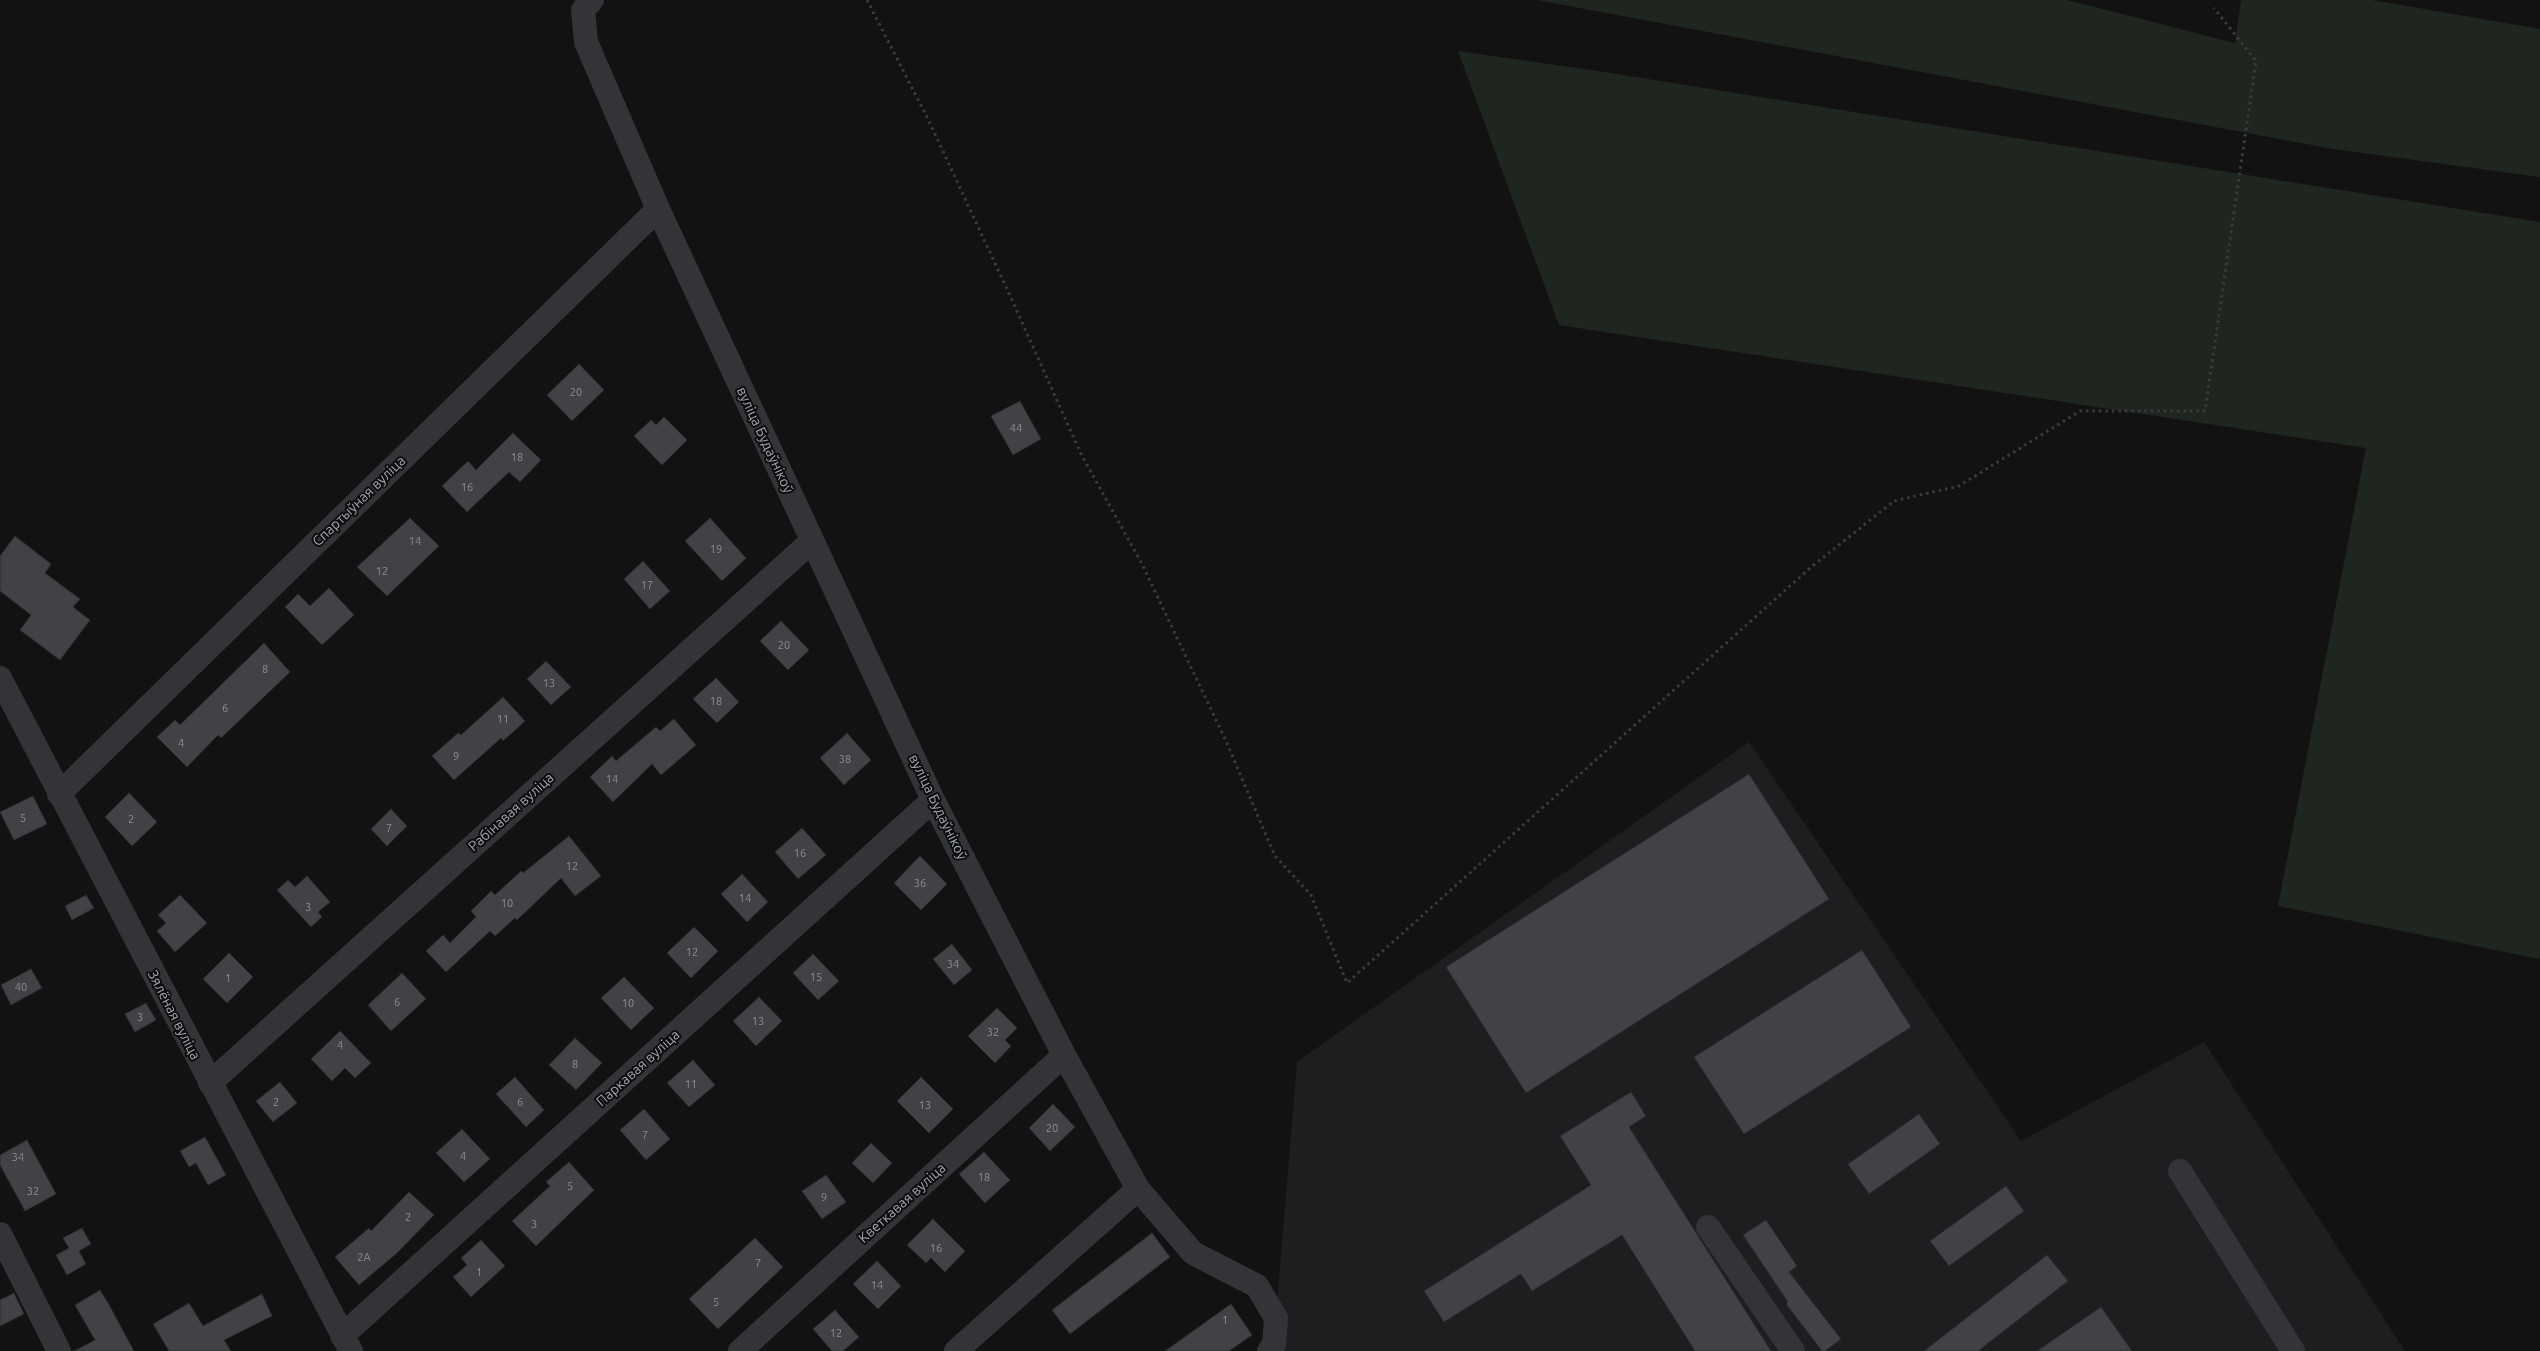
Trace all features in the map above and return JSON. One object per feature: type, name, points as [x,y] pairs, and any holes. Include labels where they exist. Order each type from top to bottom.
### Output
[{"type":"street","name":"вуліца Будаўнікоў","points":[[592,0],[584,10],[586,42],[658,209],[933,800],[1064,1054],[1138,1188],[1193,1253],[1257,1286],[1276,1318],[1274,1345],[1268,1351]]},
{"type":"street","name":"Спартыўная вуліца","points":[[59,794],[658,209]]},
{"type":"street","name":"Рабінавая вуліца","points":[[210,1083],[812,541]]},
{"type":"street","name":"Зялёная вуліца","points":[[0,678],[347,1344]]},
{"type":"street","name":"Паркавая вуліца","points":[[347,1344],[933,800]]},
{"type":"street","name":"Кветкавая вуліца","points":[[740,1351],[1064,1054]]},
{"type":"street","points":[[2180,1171],[2293,1351]]},
{"type":"street","points":[[956,1351],[1138,1188]]},
{"type":"street","points":[[1708,1227],[1793,1351]]},
{"type":"street","points":[[0,1234],[59,1351]]},
{"type":"path","points":[[867,0],[932,128],[1007,289],[1080,454],[1142,564],[1226,741],[1275,856],[1311,895],[1348,982],[1810,568],[1894,502],[1959,486],[2080,411],[2205,411],[2256,61],[2214,8]]},
{"type":"shaded area","points":[[1537,0],[2067,0],[2235,43],[2241,0],[2372,0],[2540,29],[2540,177],[2333,149]]},
{"type":"shaded area","points":[[1458,51],[1598,71],[2540,222],[2540,959],[2278,906],[2366,448],[1559,325]]},
{"type":"shaded area","points":[[1749,742],[2021,1141],[2204,1042],[2405,1351],[1273,1351],[1297,1062]]},
{"type":"building","points":[[579,364],[604,390],[572,421],[547,395]]},
{"type":"building","points":[[1020,401],[1041,439],[1013,455],[991,416]]},
{"type":"building","points":[[664,417],[687,440],[662,465],[634,436],[651,420],[656,425]]},
{"type":"building","points":[[513,433],[541,460],[520,482],[509,472],[467,512],[442,486],[468,461],[476,470]]},
{"type":"building","points":[[410,518],[439,546],[387,596],[357,567]]},
{"type":"building","points":[[710,518],[746,558],[722,581],[685,541]]},
{"type":"building","points":[[15,536],[51,564],[45,573],[80,599],[73,607],[90,620],[60,660],[20,630],[31,615],[0,591],[0,556]]},
{"type":"building","points":[[643,561],[670,591],[650,609],[624,579]]},
{"type":"building","points":[[329,588],[354,615],[322,645],[285,607],[298,594],[310,606]]},
{"type":"building","points":[[781,621],[809,650],[788,670],[760,641]]},
{"type":"building","points":[[264,643],[290,672],[221,738],[218,735],[187,767],[157,737],[175,720],[180,725]]},
{"type":"building","points":[[546,661],[571,687],[551,705],[527,679]]},
{"type":"building","points":[[716,678],[739,702],[717,723],[693,699]]},
{"type":"building","points":[[503,697],[525,721],[503,741],[501,738],[454,780],[432,756],[458,733],[461,735]]},
{"type":"building","points":[[674,719],[696,745],[661,775],[652,764],[613,802],[590,777],[612,756],[616,761],[656,727],[660,731]]},
{"type":"building","points":[[847,733],[871,760],[844,785],[820,758]]},
{"type":"building","points":[[1749,774],[1829,899],[1526,1093],[1446,967]]},
{"type":"building","points":[[129,793],[157,822],[132,846],[105,817]]},
{"type":"building","points":[[33,796],[47,824],[14,840],[0,812]]},
{"type":"building","points":[[391,809],[407,826],[387,846],[371,829]]},
{"type":"building","points":[[802,828],[826,855],[798,879],[775,852]]},
{"type":"building","points":[[569,836],[601,876],[575,896],[561,878],[517,920],[515,918],[495,936],[490,931],[446,972],[426,951],[443,935],[450,943],[476,917],[471,911],[491,891],[495,895],[521,871],[523,873]]},
{"type":"building","points":[[920,856],[947,884],[921,910],[894,883]]},
{"type":"building","points":[[742,874],[768,902],[747,922],[721,894]]},
{"type":"building","points":[[307,876],[330,902],[318,912],[322,917],[311,927],[277,890],[288,880],[295,887]]},
{"type":"building","points":[[86,895],[94,908],[72,920],[65,906]]},
{"type":"building","points":[[180,895],[207,923],[175,952],[157,931],[166,923],[158,915]]},
{"type":"building","points":[[694,927],[718,951],[691,978],[667,953]]},
{"type":"building","points":[[952,944],[972,970],[954,985],[933,959]]},
{"type":"building","points":[[1862,950],[1911,1027],[1744,1134],[1694,1057]]},
{"type":"building","points":[[229,953],[253,977],[227,1003],[203,979]]},
{"type":"building","points":[[813,954],[839,981],[818,1000],[793,973]]},
{"type":"building","points":[[31,969],[42,988],[11,1005],[1,985]]},
{"type":"building","points":[[402,973],[426,999],[391,1031],[368,1005]]},
{"type":"building","points":[[624,977],[654,1008],[631,1030],[601,998]]},
{"type":"building","points":[[759,997],[782,1021],[756,1046],[733,1021]]},
{"type":"building","points":[[146,1003],[156,1020],[135,1032],[125,1014]]},
{"type":"building","points":[[997,1008],[1017,1028],[1005,1040],[1011,1046],[995,1063],[968,1036]]},
{"type":"building","points":[[340,1031],[371,1063],[355,1078],[345,1068],[332,1081],[311,1059]]},
{"type":"building","points":[[575,1038],[602,1063],[576,1090],[549,1065]]},
{"type":"building","points":[[693,1060],[715,1085],[689,1107],[667,1083]]},
{"type":"building","points":[[515,1077],[544,1110],[526,1127],[496,1094]]},
{"type":"building","points":[[921,1077],[953,1109],[929,1133],[897,1101]]},
{"type":"building","points":[[280,1082],[297,1103],[273,1122],[256,1101]]},
{"type":"building","points":[[1631,1092],[1646,1116],[1629,1127],[1771,1351],[1695,1351],[1622,1235],[1532,1291],[1521,1274],[1444,1322],[1424,1291],[1591,1185],[1560,1136]]},
{"type":"building","points":[[1053,1104],[1075,1127],[1050,1151],[1029,1128]]},
{"type":"building","points":[[644,1109],[670,1139],[646,1160],[620,1130]]},
{"type":"building","points":[[1919,1114],[1940,1144],[1869,1194],[1848,1164]]},
{"type":"building","points":[[462,1129],[490,1159],[464,1182],[436,1153]]},
{"type":"building","points":[[205,1137],[226,1175],[208,1185],[196,1163],[189,1167],[180,1151]]},
{"type":"building","points":[[27,1140],[56,1194],[25,1211],[0,1165],[0,1155]]},
{"type":"building","points":[[871,1143],[892,1163],[873,1183],[852,1163]]},
{"type":"building","points":[[984,1152],[1010,1180],[985,1203],[959,1174]]},
{"type":"building","points":[[569,1162],[594,1190],[536,1246],[512,1221],[550,1186],[546,1182]]},
{"type":"building","points":[[826,1175],[846,1202],[822,1219],[802,1191]]},
{"type":"building","points":[[2006,1186],[2024,1211],[1949,1266],[1930,1241]]},
{"type":"building","points":[[409,1192],[434,1215],[397,1253],[359,1285],[335,1257],[369,1228],[371,1231]]},
{"type":"building","points":[[933,1219],[965,1251],[945,1272],[931,1258],[926,1263],[907,1245]]},
{"type":"building","points":[[1766,1220],[1797,1266],[1789,1272],[1841,1339],[1825,1351],[1822,1351],[1786,1304],[1788,1302],[1743,1235]]},
{"type":"building","points":[[82,1228],[91,1244],[79,1251],[86,1264],[67,1275],[56,1255],[69,1248],[63,1238]]},
{"type":"building","points":[[1152,1233],[1170,1257],[1070,1334],[1052,1310]]},
{"type":"building","points":[[755,1238],[783,1267],[718,1329],[689,1299]]},
{"type":"building","points":[[481,1240],[505,1266],[471,1297],[453,1277],[467,1265],[461,1258]]},
{"type":"building","points":[[2047,1255],[2068,1281],[1978,1351],[1924,1351]]},
{"type":"building","points":[[877,1261],[901,1286],[878,1309],[853,1284]]},
{"type":"building","points":[[100,1290],[134,1351],[74,1351],[95,1340],[75,1305]]},
{"type":"building","points":[[14,1293],[24,1314],[0,1326],[0,1300]]},
{"type":"building","points":[[262,1294],[272,1316],[224,1340],[231,1351],[169,1351],[153,1324],[189,1303],[203,1326]]},
{"type":"building","points":[[1231,1304],[1252,1335],[1229,1351],[1165,1351]]},
{"type":"building","points":[[2101,1307],[2132,1351],[2037,1351]]},
{"type":"building","points":[[835,1310],[859,1337],[843,1351],[832,1351],[813,1329]]}]
